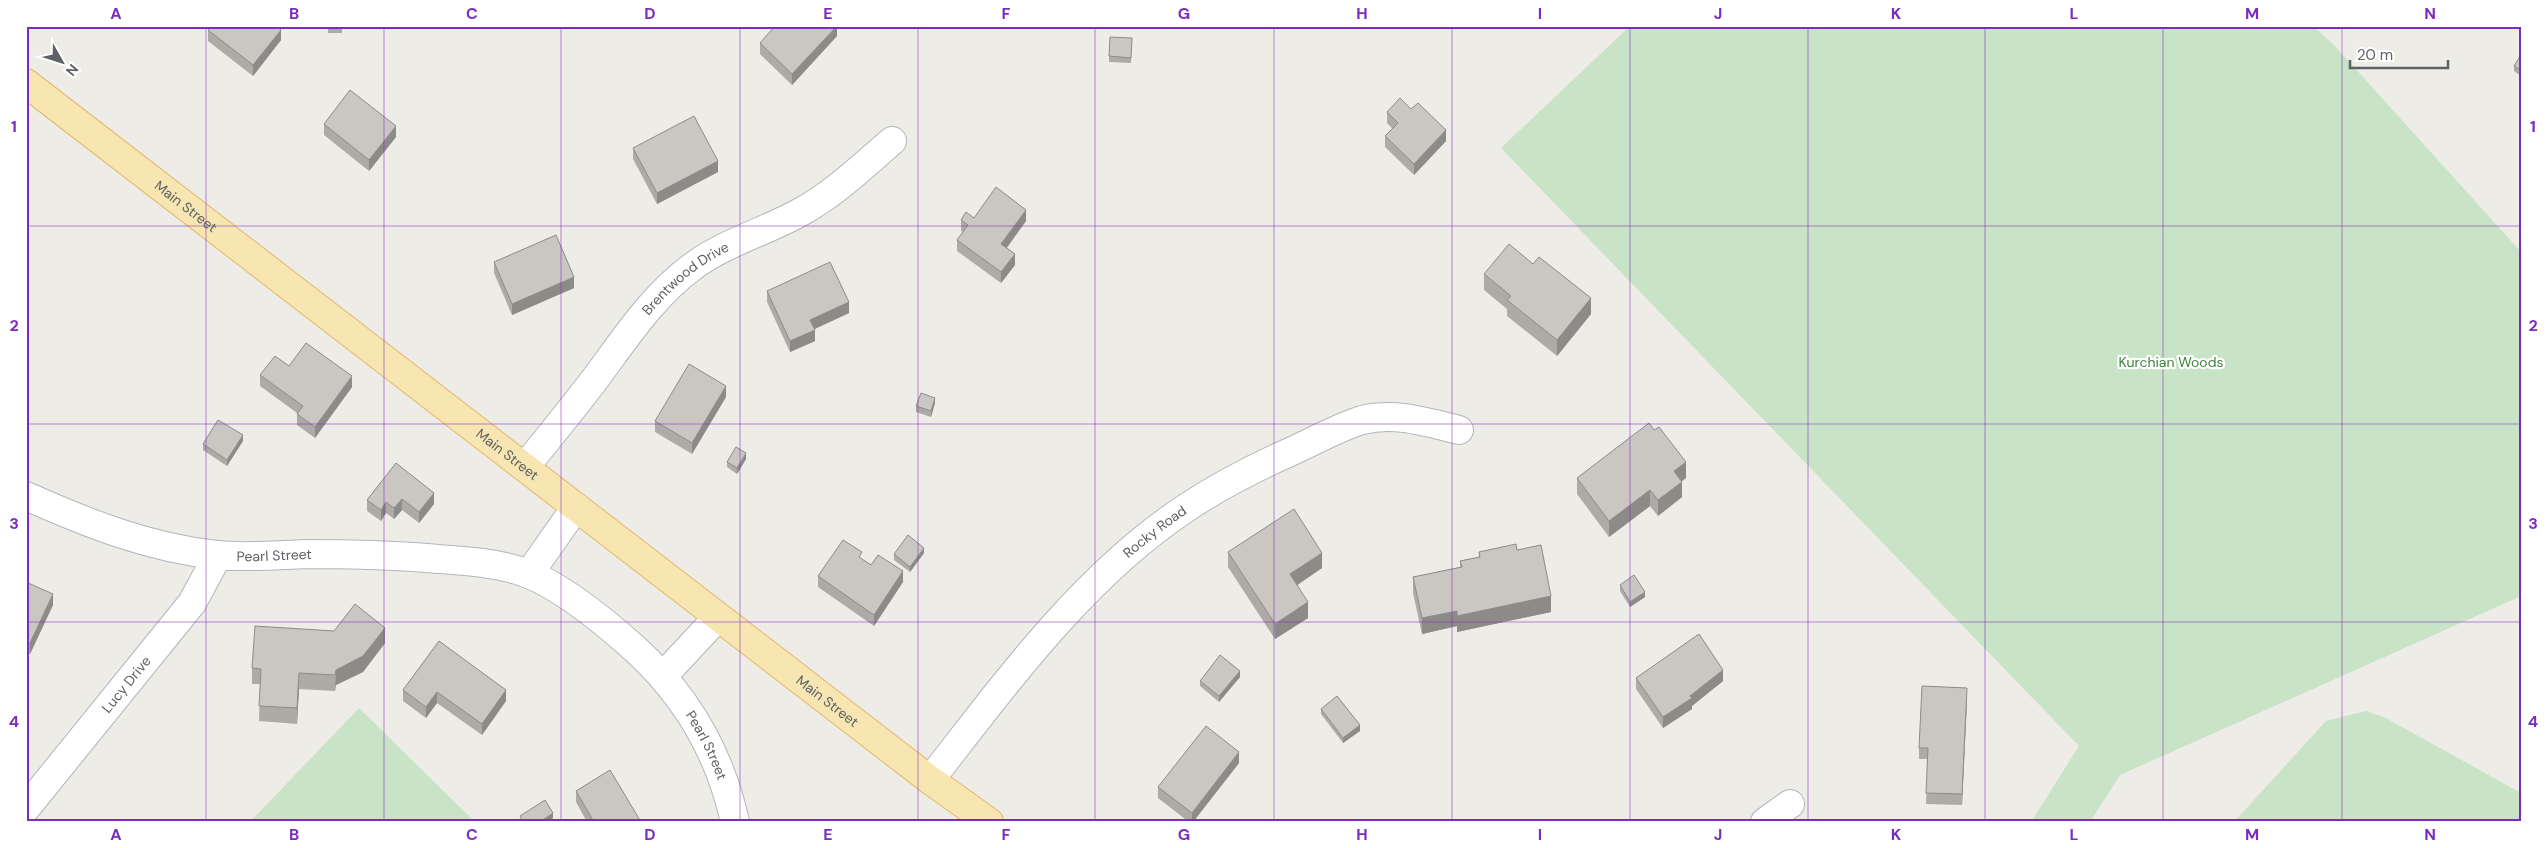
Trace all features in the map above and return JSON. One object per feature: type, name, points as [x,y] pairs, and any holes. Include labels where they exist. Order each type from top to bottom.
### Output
[{"type":"main road","name":"Main Street","points":[[26,83],[930,780],[989,822]]},
{"type":"street","name":"Brentwood Drive","points":[[524,467],[565,418],[630,330],[676,280],[714,253],[800,213],[850,178],[892,141]]},
{"type":"street","name":"Rocky Road","points":[[930,780],[995,697],[1070,609],[1144,540],[1186,509],[1268,462],[1362,420],[1376,417],[1405,417],[1459,430]]},
{"type":"street","name":"Pearl Street","points":[[26,496],[113,532],[168,547],[218,555],[374,554],[479,563],[529,574],[601,620],[663,676],[692,714],[714,754],[728,789],[736,822]]},
{"type":"street","points":[[529,574],[576,507]]},
{"type":"street","name":"Lucy Drive","points":[[26,808],[192,603],[218,555]]},
{"type":"street","points":[[663,676],[718,617]]},
{"type":"street","points":[[1766,822],[1790,804]]},
{"type":"green space","name":"Kurchian Woods","points":[[1630,26],[2313,26],[2334,45],[2521,252],[2521,596],[2120,775],[2090,822],[2031,822],[2079,746],[1501,148]]},
{"type":"green space","points":[[359,708],[475,822],[250,822]]},
{"type":"green space","points":[[2366,711],[2384,717],[2521,793],[2521,822],[2234,822],[2326,721]]},
{"type":"building","points":[[212,26],[277,26],[281,30],[253,65],[208,30]]},
{"type":"building","points":[[328,26],[342,26],[342,28],[328,28]]},
{"type":"building","points":[[775,26],[837,26],[792,74],[760,43]]},
{"type":"building","points":[[1110,37],[1132,38],[1131,58],[1109,56]]},
{"type":"building","points":[[2521,55],[2521,70],[2514,66]]},
{"type":"building","points":[[350,90],[396,126],[369,160],[324,124]]},
{"type":"building","points":[[1400,98],[1411,109],[1418,103],[1446,130],[1414,164],[1385,136],[1398,123],[1387,112]]},
{"type":"building","points":[[694,116],[718,161],[657,193],[633,148]]},
{"type":"building","points":[[996,187],[1026,210],[1001,244],[1015,254],[1001,272],[957,240],[968,225],[961,220],[966,212],[974,218]]},
{"type":"building","points":[[556,235],[574,277],[512,304],[494,262]]},
{"type":"building","points":[[1509,244],[1533,264],[1539,257],[1591,298],[1557,340],[1507,300],[1511,296],[1484,274]]},
{"type":"building","points":[[830,262],[849,302],[810,320],[815,330],[790,341],[767,291]]},
{"type":"building","points":[[306,343],[352,376],[315,427],[297,414],[303,406],[260,375],[275,356],[289,366]]},
{"type":"building","points":[[689,364],[726,386],[692,443],[655,421]]},
{"type":"building","points":[[921,393],[935,398],[931,411],[916,406]]},
{"type":"building","points":[[218,420],[243,435],[227,460],[203,444]]},
{"type":"building","points":[[1649,423],[1654,430],[1659,427],[1686,462],[1674,471],[1682,482],[1658,500],[1650,490],[1609,521],[1577,478]]},
{"type":"building","points":[[736,447],[746,453],[737,468],[727,462]]},
{"type":"building","points":[[396,463],[434,493],[419,512],[402,499],[394,508],[386,502],[381,510],[367,500]]},
{"type":"building","points":[[1294,509],[1322,553],[1290,574],[1308,602],[1275,624],[1228,552]]},
{"type":"building","points":[[908,535],[924,548],[910,567],[894,554]]},
{"type":"building","points":[[843,540],[862,552],[859,557],[871,565],[878,555],[903,571],[874,615],[818,576]]},
{"type":"building","points":[[1516,544],[1517,550],[1541,545],[1551,596],[1457,616],[1457,611],[1422,618],[1413,577],[1462,567],[1460,561],[1480,557],[1479,552]]},
{"type":"building","points":[[1634,575],[1645,592],[1630,602],[1620,585]]},
{"type":"building","points":[[26,582],[53,594],[30,643],[26,641]]},
{"type":"building","points":[[355,604],[385,628],[363,656],[336,670],[335,675],[299,673],[297,708],[259,706],[261,669],[252,668],[255,626],[334,631]]},
{"type":"building","points":[[1699,634],[1723,670],[1690,696],[1692,698],[1663,717],[1636,678]]},
{"type":"building","points":[[439,641],[506,690],[482,724],[437,692],[426,707],[403,690]]},
{"type":"building","points":[[1220,655],[1240,671],[1219,696],[1200,681]]},
{"type":"building","points":[[1922,686],[1967,688],[1962,794],[1926,793],[1928,748],[1919,748]]},
{"type":"building","points":[[1337,696],[1360,725],[1343,738],[1321,709]]},
{"type":"building","points":[[1206,726],[1239,752],[1192,813],[1158,787]]},
{"type":"building","points":[[610,770],[641,822],[594,822],[576,791]]},
{"type":"building","points":[[545,800],[553,813],[540,822],[523,822],[520,816]]}]
